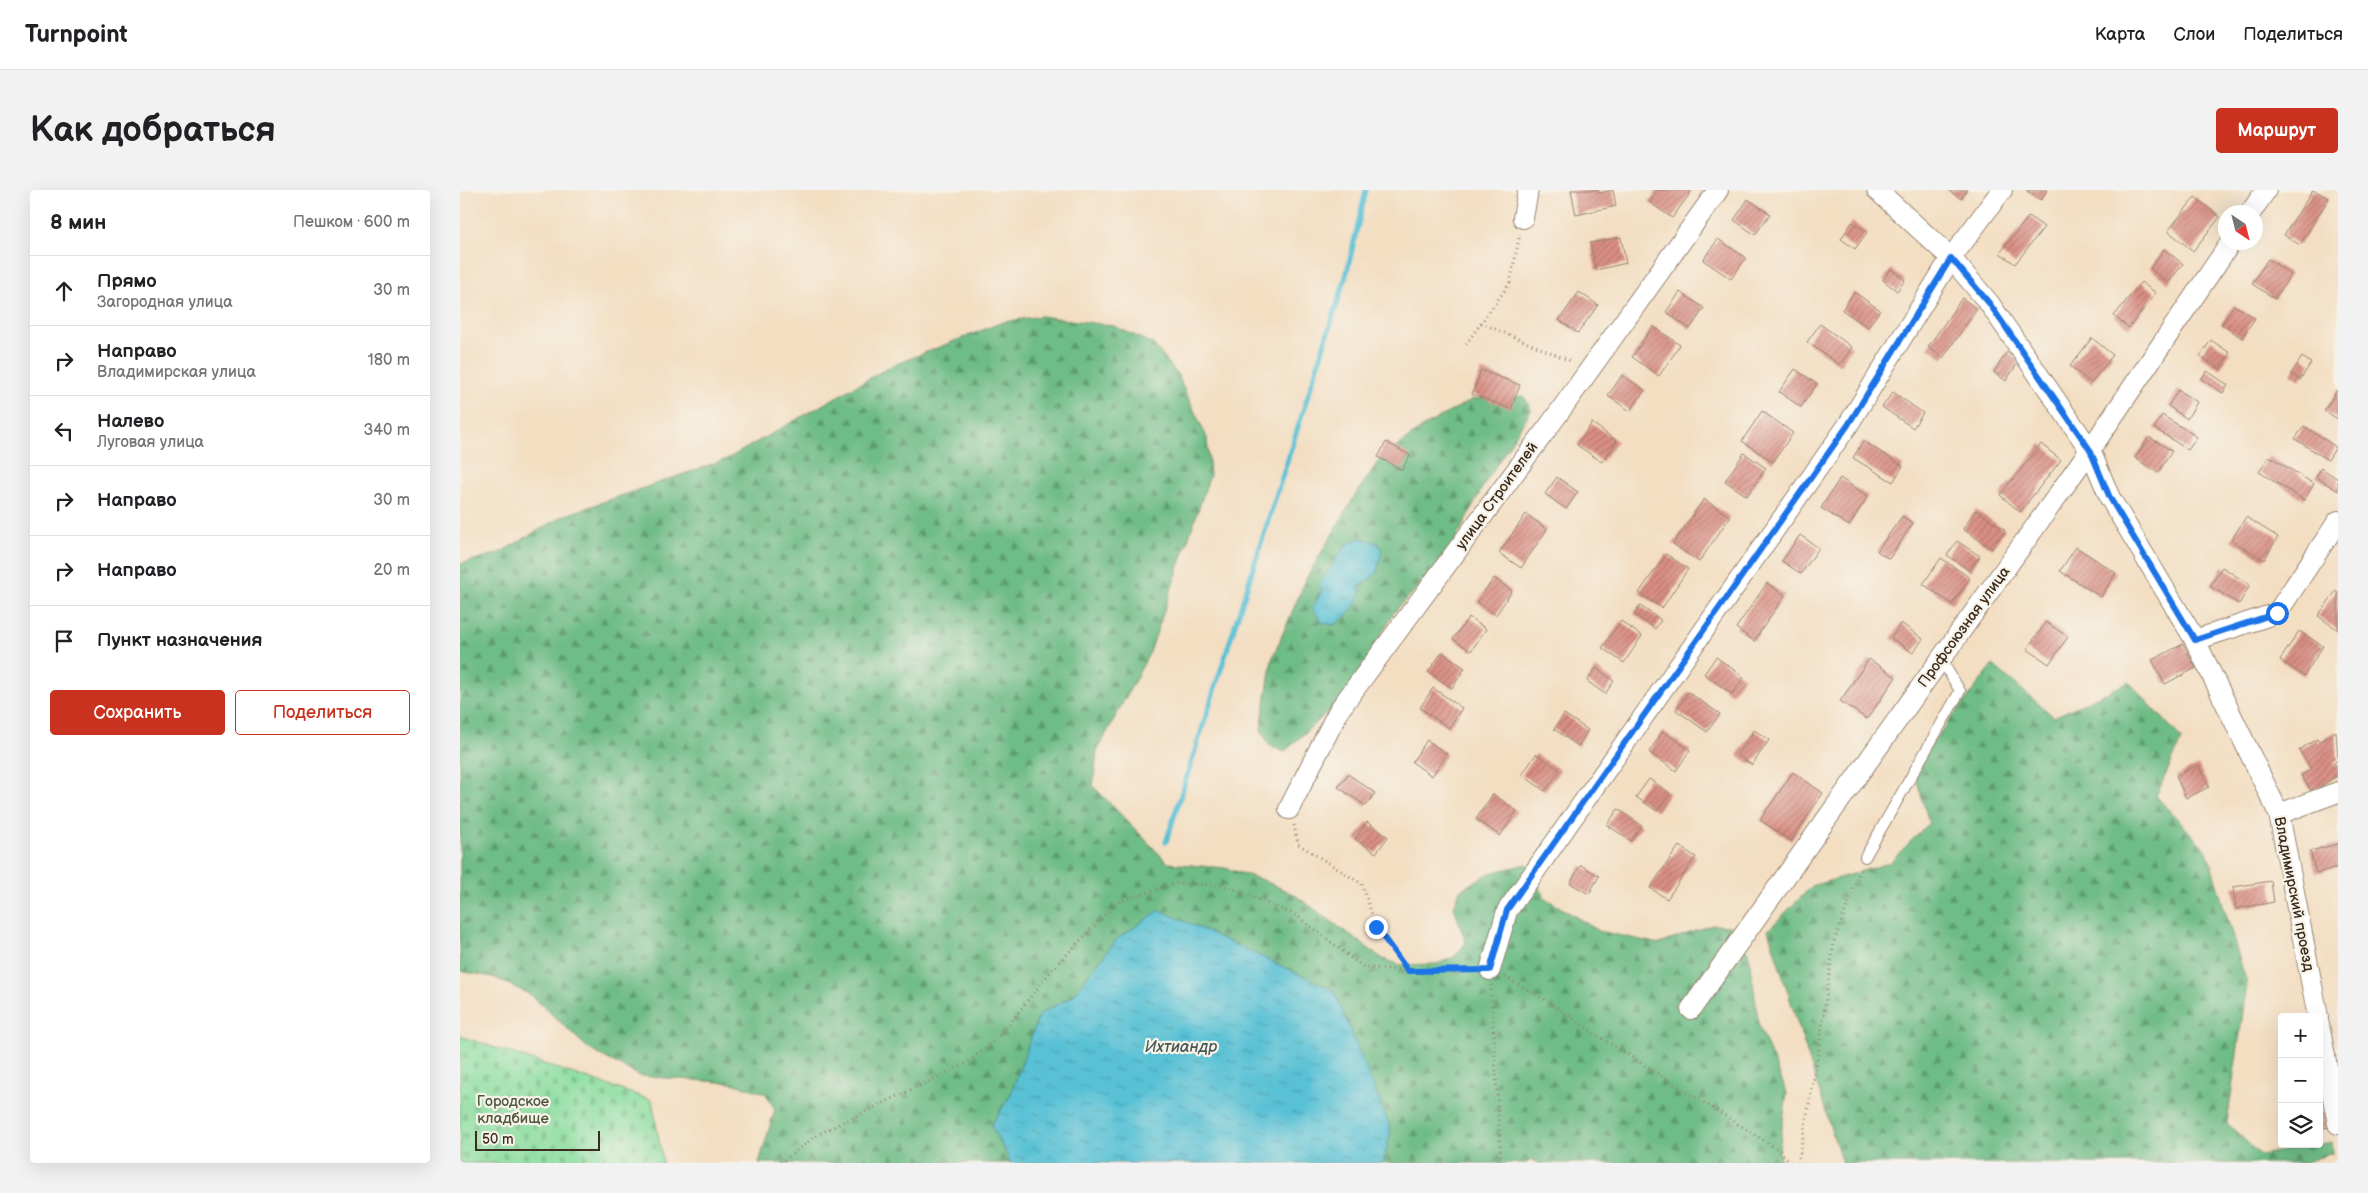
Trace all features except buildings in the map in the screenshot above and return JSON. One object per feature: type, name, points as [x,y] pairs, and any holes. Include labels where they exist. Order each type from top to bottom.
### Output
[{"type":"street","points":[[1523,218],[1528,190]]},
{"type":"street","name":"улица Строителей","points":[[1289,809],[1339,710],[1590,369],[1718,190]]},
{"type":"street","name":"Владимирский проезд","points":[[1877,190],[1951,258],[1989,303],[2090,450],[2110,498],[2195,640],[2279,814],[2317,1013]]},
{"type":"street","points":[[1490,970],[1507,910],[1848,425],[1951,258],[2002,190]]},
{"type":"street","points":[[2256,205],[2266,190]]},
{"type":"street","name":"Профсоюзная улица","points":[[1691,1009],[2090,450],[2226,250]]},
{"type":"street","points":[[2195,640],[2277,613],[2338,521]]},
{"type":"street","points":[[2279,814],[2338,792]]},
{"type":"street","points":[[2323,1046],[2338,1124]]},
{"type":"lane","points":[[1865,857],[1960,691],[1941,659]]},
{"type":"path","points":[[1466,344],[1510,283],[1523,218]]},
{"type":"path","points":[[1481,323],[1590,369]]},
{"type":"path","points":[[1289,809],[1298,844],[1362,884],[1376,927],[1408,971]]},
{"type":"path","points":[[1798,1163],[1818,1056],[1834,941],[1865,857]]},
{"type":"path","points":[[780,1163],[819,1134],[967,1063],[997,1040],[1052,970],[1117,902],[1177,883],[1227,886],[1296,916],[1362,967],[1408,971],[1490,970],[1544,998],[1609,1043],[1779,1150],[1791,1163]]},
{"type":"path","points":[[1490,970],[1501,1163]]},
{"type":"green space","points":[[1041,316],[1114,326],[1153,344],[1177,374],[1207,438],[1210,475],[1150,652],[1097,751],[1093,786],[1168,863],[1225,868],[1263,880],[1295,895],[1383,959],[1401,965],[1437,964],[1454,957],[1466,943],[1454,907],[1460,890],[1490,873],[1527,864],[1545,898],[1599,931],[1659,944],[1712,925],[1730,926],[1749,954],[1759,1026],[1787,1093],[1779,1150],[1780,1163],[1539,1163],[1532,1160],[1526,1163],[1383,1163],[1391,1130],[1117,939],[1072,996],[1039,1015],[1010,1096],[992,1125],[1011,1163],[759,1163],[775,1109],[765,1093],[732,1083],[640,1076],[589,1049],[531,995],[493,977],[460,971],[460,564],[499,553],[563,516],[727,459],[891,366],[1003,322]]},
{"type":"green space","points":[[1524,396],[1531,410],[1482,488],[1447,557],[1394,612],[1349,692],[1284,752],[1269,745],[1261,729],[1272,659],[1307,577],[1356,494],[1380,459],[1426,425],[1473,399]]},
{"type":"green space","points":[[1993,665],[2054,717],[2129,682],[2182,739],[2156,796],[2207,851],[2247,984],[2227,1123],[2260,1155],[2299,1148],[2323,1148],[2323,1144],[2332,1142],[2333,1153],[2302,1163],[1842,1163],[1768,930],[1812,886],[1889,863],[1929,823],[1913,767]]},
{"type":"green space","name":"Городское кладбище","points":[[460,1036],[652,1100],[663,1163],[460,1163]]},
{"type":"water","points":[[1360,538],[1379,543],[1382,551],[1377,573],[1361,585],[1356,603],[1344,617],[1334,625],[1323,623],[1312,608],[1322,591],[1319,584],[1346,545]]},
{"type":"water","name":"Ихтиандр","points":[[1160,910],[1334,990],[1391,1130],[1383,1163],[1011,1163],[991,1125],[1010,1096],[1039,1015],[1072,996],[1117,939]]},
{"type":"waterway","points":[[1166,842],[1346,276],[1366,190]]},
{"type":"route","points":[[1376,927],[1408,971],[1490,970],[1507,910],[1678,664],[1848,425],[1951,258],[1989,303],[2090,450],[2110,498],[2195,640],[2277,613]]}]
